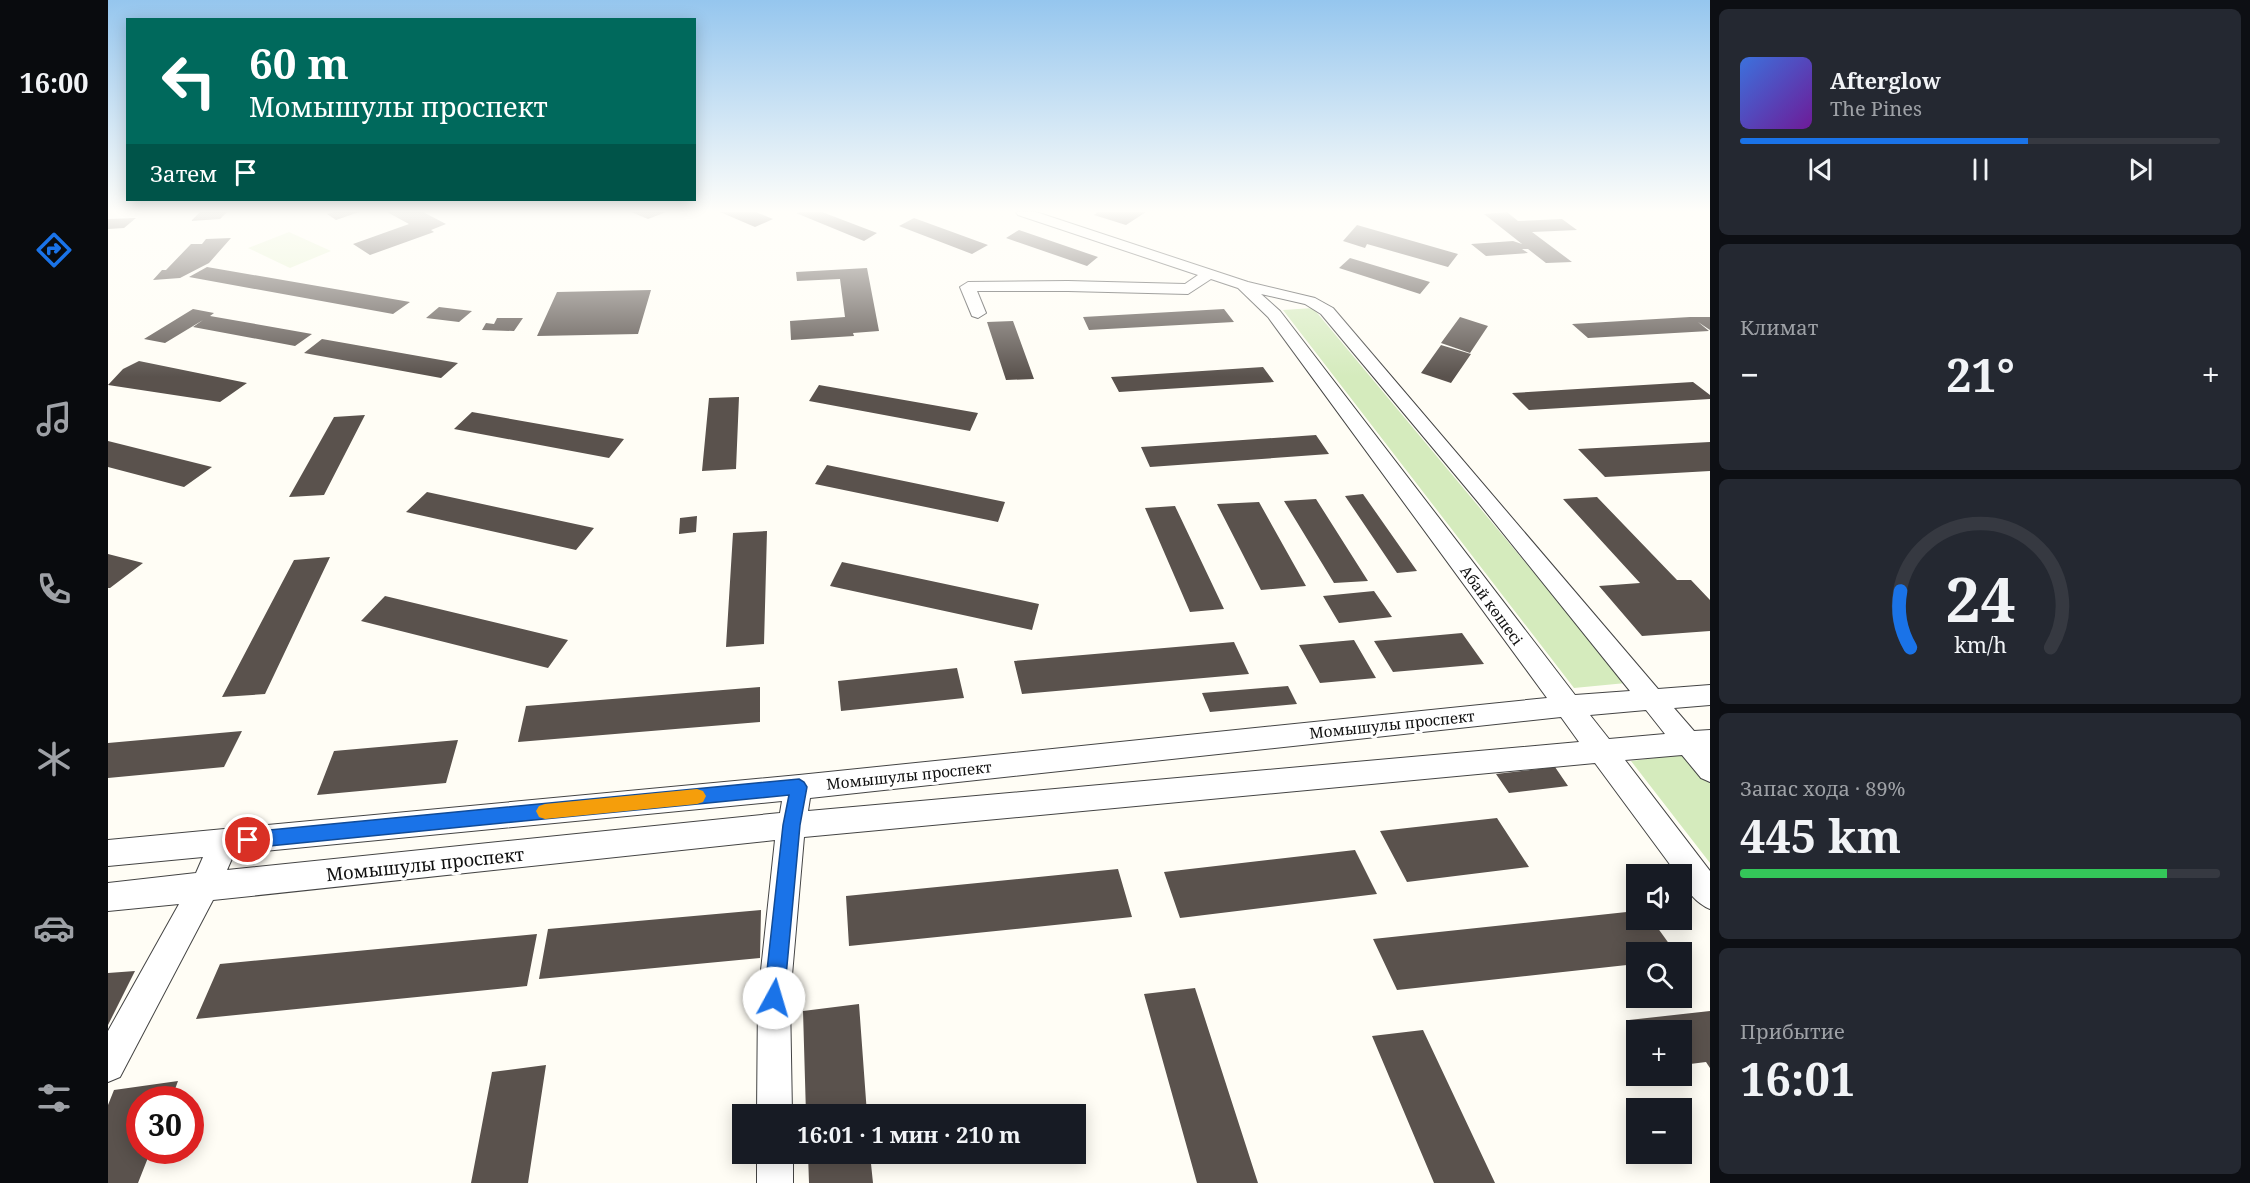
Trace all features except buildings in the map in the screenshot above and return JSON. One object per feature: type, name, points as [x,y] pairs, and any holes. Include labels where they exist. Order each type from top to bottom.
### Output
[{"type":"street","points":[[1189,267],[1243,285],[1310,301],[1327,311],[1485,497],[1652,700],[1699,742],[1710,770]]},
{"type":"street","points":[[978,313],[968,287],[1068,286],[1188,289],[1209,274]]},
{"type":"street","name":"Абай көшесі","points":[[1243,285],[1274,314],[1710,896]]},
{"type":"street","name":"Момышулы проспект","points":[[108,853],[799,787],[1566,706],[1710,695]]},
{"type":"street","name":"Момышулы проспект","points":[[108,897],[791,825],[1699,742]]},
{"type":"street","points":[[774,1104],[774,998],[791,825],[799,787]]},
{"type":"street","points":[[108,1065],[204,888],[225,842]]},
{"type":"street","points":[[774,1164],[775,1183]]},
{"type":"green space","points":[[1313,308],[1626,683],[1574,688],[1283,310]]},
{"type":"green space","points":[[1687,754],[1710,782],[1710,863],[1631,761]]},
{"type":"slow traffic","points":[[545,811],[697,796]]},
{"type":"route","points":[[248,840],[799,787],[791,825],[774,998]]}]
